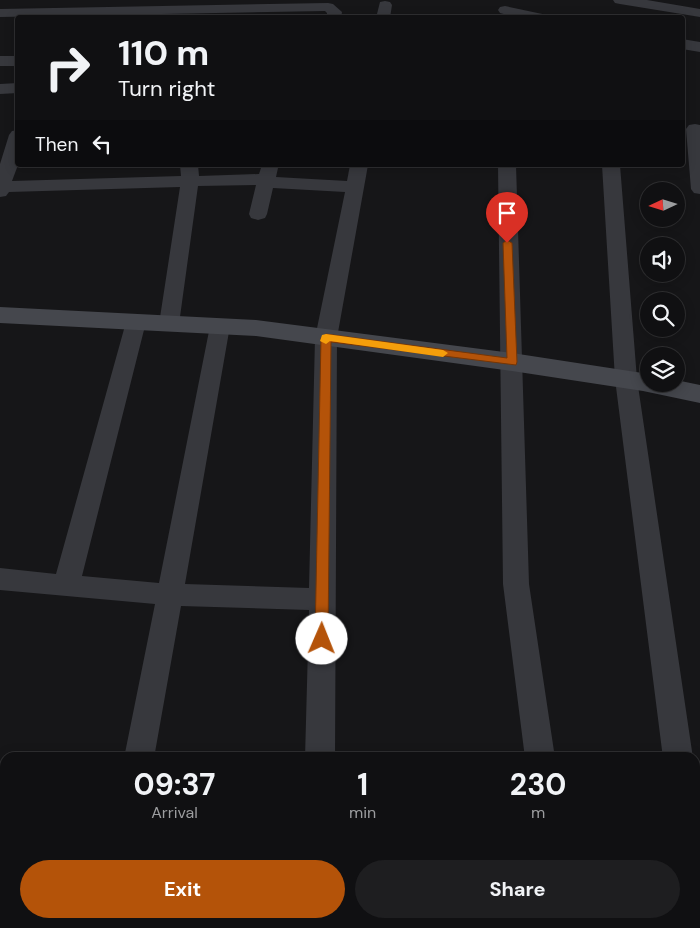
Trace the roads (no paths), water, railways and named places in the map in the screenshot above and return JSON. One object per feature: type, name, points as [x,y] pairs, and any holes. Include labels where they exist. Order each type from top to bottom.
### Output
[{"type":"street","points":[[620,0],[700,13]]},
{"type":"street","points":[[0,14],[328,7],[335,12],[334,15]]},
{"type":"street","points":[[505,9],[530,15]]},
{"type":"street","points":[[685,44],[700,47]]},
{"type":"street","points":[[0,61],[15,61]]},
{"type":"street","points":[[0,89],[15,88]]},
{"type":"street","points":[[692,128],[700,189]]},
{"type":"street","points":[[15,144],[0,189],[189,173],[357,176],[326,338],[320,752]]},
{"type":"street","points":[[507,167],[507,243],[512,362],[516,584],[539,752]]},
{"type":"street","points":[[611,167],[640,368]]},
{"type":"street","points":[[169,324],[189,173]]},
{"type":"street","points":[[258,214],[267,175]]},
{"type":"street","points":[[0,315],[256,328],[512,362],[640,382]]},
{"type":"street","points":[[66,586],[136,322]]},
{"type":"street","points":[[140,752],[220,326]]},
{"type":"street","points":[[685,391],[700,394]]},
{"type":"street","points":[[643,392],[677,752]]},
{"type":"street","points":[[0,579],[171,595],[322,599]]}]
